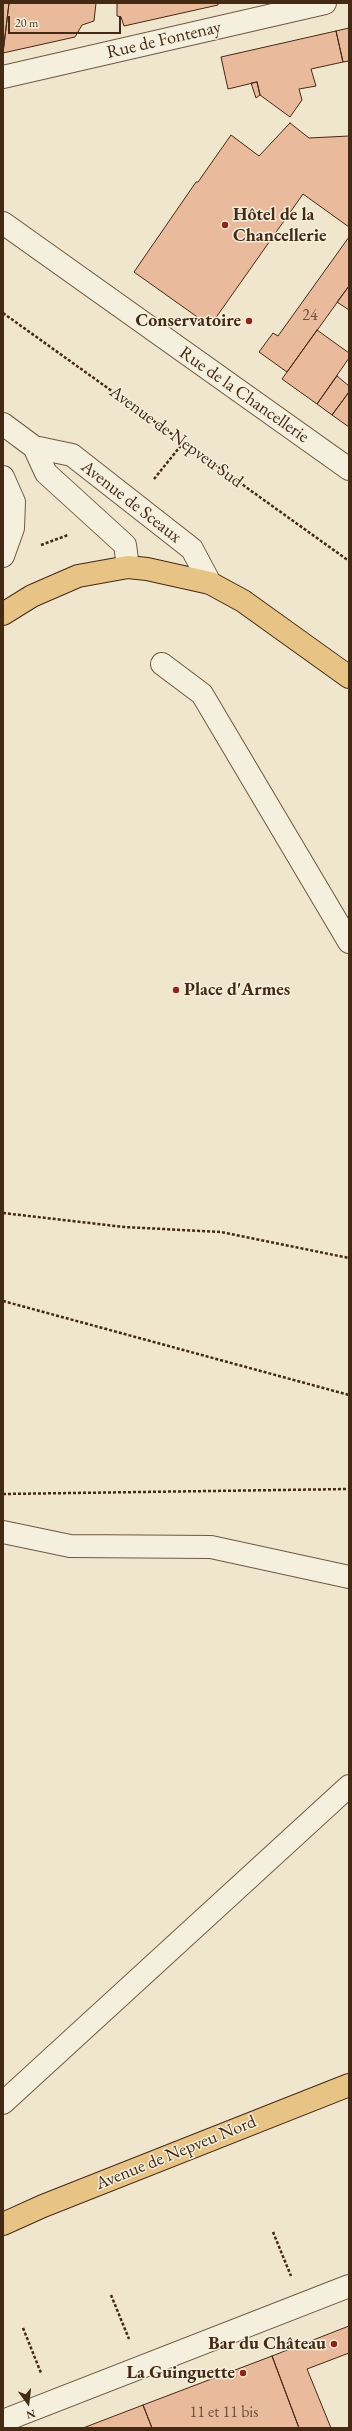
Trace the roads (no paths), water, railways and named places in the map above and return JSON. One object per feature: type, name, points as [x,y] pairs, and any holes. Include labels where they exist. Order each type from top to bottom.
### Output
[{"type":"main road","points":[[3,614],[32,596],[78,576],[128,567],[210,583],[243,601],[349,677]]},
{"type":"main road","name":"Avenue de Nepveu Nord","points":[[3,2224],[43,2206],[349,2085]]},
{"type":"main road","points":[[3,2212],[43,2206]]},
{"type":"street","name":"Rue de Fontenay","points":[[3,77],[325,3]]},
{"type":"street","name":"Rue de la Chancellerie","points":[[3,223],[349,469]]},
{"type":"street","name":"Avenue de Sceaux","points":[[3,424],[34,447],[72,455],[192,549],[210,583]]},
{"type":"street","name":"Avenue de Sceaux","points":[[34,447],[46,473],[125,545],[128,567]]},
{"type":"street","points":[[3,477],[14,502],[13,528],[3,556]]},
{"type":"street","points":[[162,664],[202,694],[349,942]]},
{"type":"street","points":[[3,1532],[70,1546],[211,1547],[349,1577]]},
{"type":"street","points":[[3,2103],[349,1786]]},
{"type":"street","points":[[3,2421],[349,2286]]},
{"type":"place","name":"Hôtel de la Chancellerie","points":[[225,225]]},
{"type":"place","name":"Conservatoire","points":[[249,321]]},
{"type":"place","name":"Place d'Armes","points":[[176,990]]},
{"type":"place","name":"Bar du Château","points":[[334,2344]]},
{"type":"place","name":"La Guinguette","points":[[243,2373]]}]
